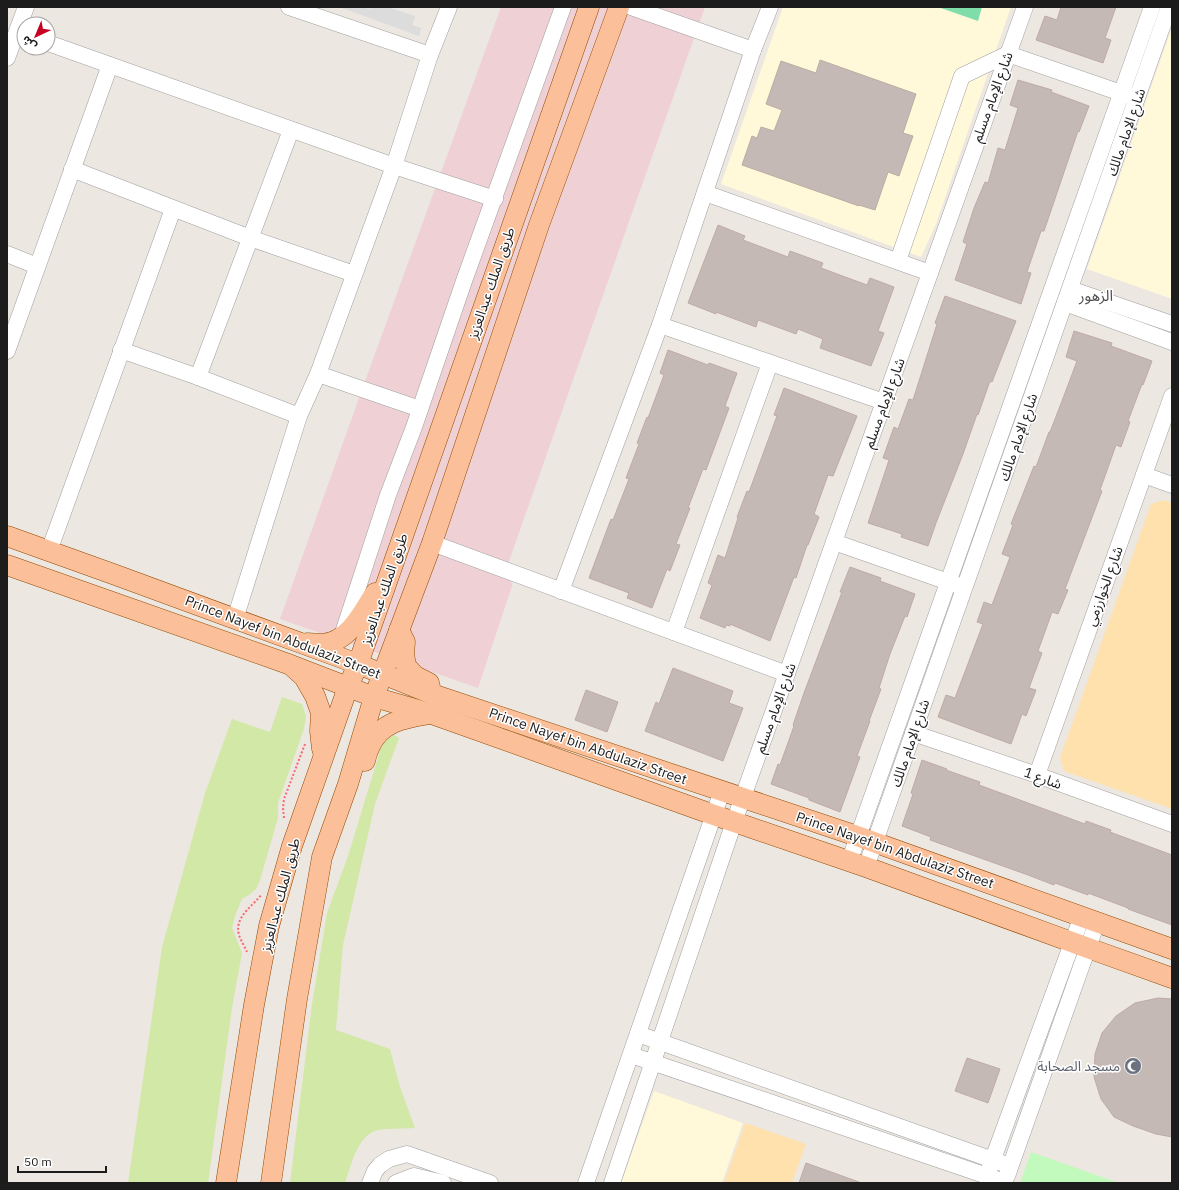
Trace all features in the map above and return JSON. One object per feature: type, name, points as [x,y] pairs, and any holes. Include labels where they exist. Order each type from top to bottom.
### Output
[{"type":"main road","name":"طريق الملك عبدالعزيز","points":[[226,1183],[254,1005],[270,926],[292,846],[348,687],[358,664],[589,7]]},
{"type":"main road","name":"طريق الملك عبدالعزيز","points":[[272,1183],[297,999],[322,857],[348,784],[382,674],[432,543],[540,225],[618,7]]},
{"type":"main road","name":"Prince Nayef bin Abdulaziz Street","points":[[7,536],[358,664],[382,674],[432,704],[714,815],[857,864],[1172,978]]},
{"type":"main road","name":"Prince Nayef bin Abdulaziz Street","points":[[7,565],[291,665],[374,697],[432,704],[743,798],[866,839],[1172,948]]},
{"type":"main road","points":[[296,642],[324,644],[342,638],[354,626],[391,570]]},
{"type":"main road","points":[[348,784],[361,771],[370,745],[377,735],[394,722],[432,704],[428,683],[415,676],[406,666],[404,654],[405,642],[399,629]]},
{"type":"main road","points":[[291,665],[304,677],[316,696],[322,712],[320,731],[323,758]]},
{"type":"street","points":[[289,7],[430,55]]},
{"type":"street","points":[[234,619],[299,416],[318,374],[394,166],[430,55],[449,7]]},
{"type":"street","points":[[342,638],[388,495],[563,7]]},
{"type":"street","points":[[630,7],[754,50]]},
{"type":"street","points":[[561,591],[660,325],[770,7]]},
{"type":"street","name":"شارع الإمام مسلم","points":[[612,1183],[734,822],[1024,7]]},
{"type":"street","name":"شارع الإمام مالك","points":[[857,864],[948,581],[1152,7]]},
{"type":"street","name":"شارع الإمام مالك","points":[[866,839],[913,733],[1170,7]]},
{"type":"street","points":[[7,58],[16,32]]},
{"type":"street","points":[[56,46],[394,166],[495,199]]},
{"type":"street","points":[[898,261],[962,76],[1008,54],[1137,99]]},
{"type":"street","points":[[7,350],[110,65]]},
{"type":"street","points":[[198,377],[291,130]]},
{"type":"street","points":[[72,169],[250,238],[354,274]]},
{"type":"street","points":[[705,193],[930,273]]},
{"type":"street","points":[[49,551],[173,209]]},
{"type":"street","points":[[7,254],[38,266]]},
{"type":"street","points":[[1068,296],[1172,324]]},
{"type":"street","points":[[1068,296],[1172,342]]},
{"type":"street","points":[[660,325],[884,402]]},
{"type":"street","points":[[121,350],[198,377],[299,416]]},
{"type":"street","points":[[674,632],[770,363]]},
{"type":"street","points":[[318,374],[420,409]]},
{"type":"street","name":"شارع الخوارزمي","points":[[1037,775],[1172,396]]},
{"type":"street","points":[[1144,475],[1172,485]]},
{"type":"street","points":[[834,542],[965,587]]},
{"type":"street","points":[[432,543],[787,674]]},
{"type":"street","name":"شارع 1","points":[[913,733],[1037,775],[1172,824]]},
{"type":"street","points":[[586,1183],[722,792]]},
{"type":"street","points":[[631,1055],[986,1180],[1005,1183],[1089,919]]},
{"type":"street","points":[[986,1180],[1080,945]]},
{"type":"street","points":[[638,1034],[1010,1166]]},
{"type":"street","points":[[370,1183],[374,1171],[380,1165],[389,1159],[407,1154],[490,1183]]},
{"type":"street","points":[[385,1162],[397,1182],[414,1176],[443,1183]]},
{"type":"shaded area","points":[[363,7],[370,9],[371,7],[388,7],[415,16],[412,25],[421,28],[419,36],[342,8]]},
{"type":"shaded area","points":[[501,7],[705,7],[509,561],[512,586],[478,688],[280,619]]},
{"type":"shaded area","points":[[783,7],[1011,7],[936,224],[921,257],[721,184]]},
{"type":"shaded area","points":[[1172,27],[1172,299],[1087,269]]},
{"type":"shaded area","points":[[654,1091],[743,1123],[722,1183],[621,1183]]},
{"type":"green space","points":[[938,7],[982,7],[978,21]]},
{"type":"green space","points":[[282,697],[302,704],[306,716],[304,729],[278,803],[278,818],[260,880],[256,889],[242,899],[232,928],[242,953],[232,1008],[208,1183],[128,1183],[162,947],[205,793],[232,719],[270,732]]},
{"type":"green space","points":[[394,735],[399,738],[375,804],[343,945],[336,1030],[390,1049],[400,1087],[415,1128],[382,1129],[371,1133],[360,1144],[345,1183],[290,1183],[312,1004],[327,913],[348,856],[383,741],[389,736]]},
{"type":"green space","points":[[1031,1152],[1119,1183],[1020,1183]]},
{"type":"sand","points":[[1164,500],[1172,503],[1172,809],[1064,771],[1060,758],[1151,504]]},
{"type":"sand","points":[[745,1123],[806,1144],[792,1183],[724,1183]]},
{"type":"building","points":[[1061,7],[1116,7],[1105,38],[1111,40],[1103,63],[1036,40],[1045,16],[1057,20]]},
{"type":"building","points":[[820,60],[916,94],[903,133],[913,136],[899,176],[888,172],[875,210],[859,206],[742,165],[752,136],[757,138],[761,127],[774,131],[782,110],[766,104],[781,61],[816,73]]},
{"type":"building","points":[[1018,80],[1052,90],[1051,92],[1089,106],[1079,132],[1078,131],[1044,231],[1041,231],[1027,272],[1031,273],[1021,304],[955,280],[967,244],[963,242],[974,208],[985,182],[988,183],[998,148],[1005,150],[1018,108],[1010,105]]},
{"type":"building","points":[[718,225],[745,236],[743,240],[788,257],[790,251],[823,263],[821,268],[867,285],[870,278],[894,287],[878,331],[884,333],[871,366],[820,348],[823,339],[798,329],[796,334],[758,320],[756,327],[688,303]]},
{"type":"building","points":[[945,296],[1016,321],[992,382],[990,381],[978,415],[977,414],[928,546],[901,537],[902,534],[868,523],[889,460],[883,458],[894,427],[898,429],[909,399],[913,400],[937,324],[935,323]]},
{"type":"building","points":[[1074,331],[1112,343],[1111,346],[1152,361],[1128,421],[1130,422],[1121,447],[1116,445],[1100,490],[1102,491],[1065,589],[1068,590],[1058,614],[1052,612],[1038,651],[1042,653],[1029,688],[1036,690],[1026,716],[1022,714],[1011,744],[938,717],[946,695],[955,698],[983,624],[977,622],[984,602],[992,605],[1010,557],[1002,554],[1013,525],[1011,524],[1034,466],[1036,467],[1077,361],[1066,357]]},
{"type":"building","points":[[668,350],[708,365],[709,363],[737,373],[725,406],[729,408],[706,470],[703,469],[676,544],[680,545],[670,571],[667,569],[652,608],[627,598],[629,593],[589,578],[611,519],[613,520],[629,479],[626,478],[639,444],[637,443],[664,375],[660,373]]},
{"type":"building","points":[[784,388],[857,416],[833,476],[828,475],[814,514],[819,517],[807,545],[796,578],[794,577],[770,641],[730,624],[730,626],[726,625],[725,628],[700,618],[712,585],[708,583],[718,555],[725,558],[738,518],[737,517],[747,491],[749,492],[777,416],[774,415]]},
{"type":"building","points":[[850,567],[881,578],[880,581],[915,594],[907,617],[905,616],[890,654],[879,688],[881,689],[857,756],[860,757],[840,812],[809,800],[809,798],[771,784],[778,764],[780,765],[804,693]]},
{"type":"building","points":[[673,668],[733,691],[729,703],[743,708],[723,761],[645,731],[656,702],[659,704]]},
{"type":"building","points":[[586,690],[618,702],[607,732],[575,720]]},
{"type":"building","points":[[922,760],[980,782],[979,785],[1085,824],[1086,821],[1111,830],[1110,832],[1172,855],[1172,925],[1088,893],[1088,895],[1055,883],[1054,885],[930,840],[931,837],[902,826],[913,794],[911,793]]},
{"type":"building","name":"مسجد الصحابة","points":[[1158,998],[1172,999],[1172,1137],[1156,1134],[1133,1126],[1114,1117],[1101,1099],[1094,1077],[1095,1054],[1102,1033],[1116,1016],[1135,1003]]},
{"type":"building","points":[[967,1058],[1000,1069],[988,1103],[955,1091]]},
{"type":"building","points":[[806,1163],[859,1182],[799,1183]]},
{"type":"place","name":"مسجد الصحابة","points":[[1133,1066]]},
{"type":"district","name":"الزهور","points":[[1096,295]]}]
